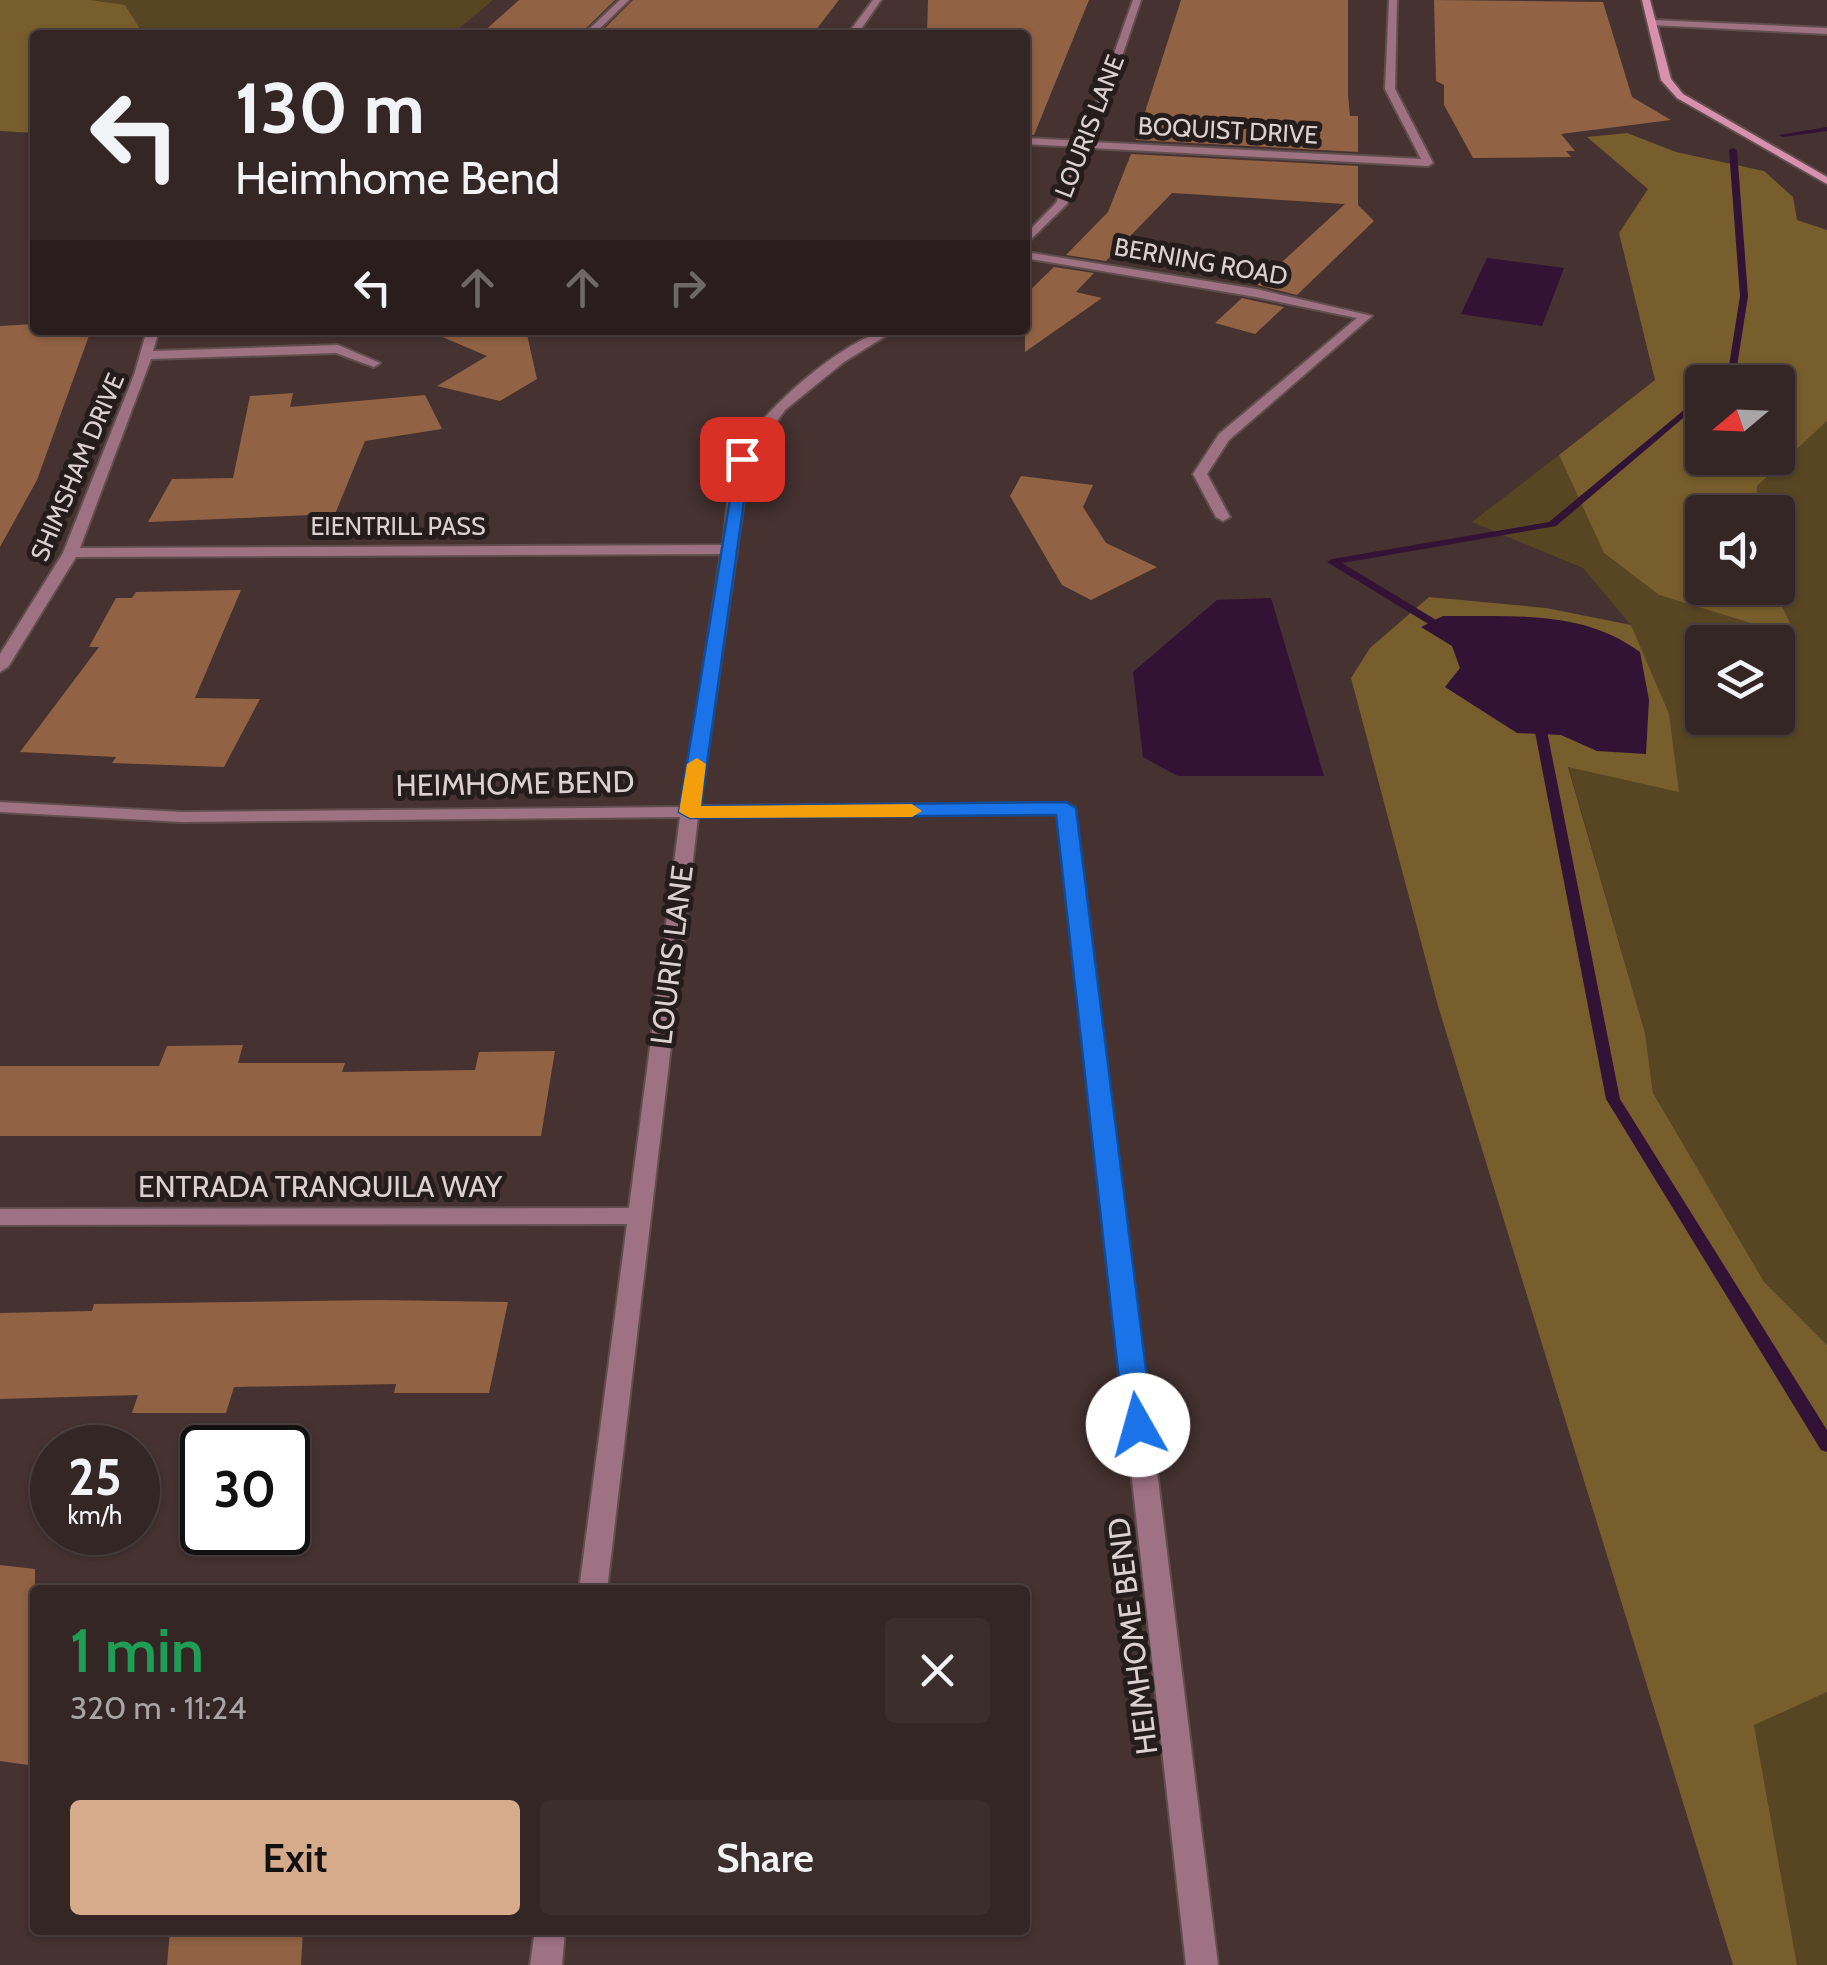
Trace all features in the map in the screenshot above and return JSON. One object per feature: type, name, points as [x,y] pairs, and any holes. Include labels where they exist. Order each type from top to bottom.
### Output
[{"type":"street","points":[[593,30],[625,0]]},
{"type":"street","points":[[856,30],[877,0]]},
{"type":"street","name":"LOURIS LANE","points":[[1030,237],[1061,204],[1137,0]]},
{"type":"street","name":"BOQUIST DRIVE","points":[[1030,141],[1428,163],[1390,88],[1393,0]]},
{"type":"street","points":[[1646,0],[1666,80],[1680,96],[1827,181]]},
{"type":"street","points":[[1654,23],[1827,31]]},
{"type":"street","name":"BERNING ROAD","points":[[1030,257],[1256,292],[1366,316],[1224,437],[1200,474],[1223,517]]},
{"type":"street","name":"SHIMSHAM DRIVE","points":[[0,667],[71,553],[152,335]]},
{"type":"street","name":"LOURIS LANE","points":[[594,1585],[690,812],[742,459],[780,407],[839,359],[880,335]]},
{"type":"street","points":[[146,354],[338,348],[374,363]]},
{"type":"street","name":"EIENTRILL PASS","points":[[71,553],[726,549]]},
{"type":"street","name":"HEIMHOME BEND","points":[[0,807],[182,816],[1066,808],[1202,1965]]},
{"type":"street","name":"ENTRADA TRANQUILA WAY","points":[[0,1217],[641,1216]]},
{"type":"street","points":[[546,1965],[549,1935]]},
{"type":"shaded area","points":[[0,0],[91,0],[125,5],[141,30],[30,30],[30,133],[0,131]]},
{"type":"shaded area","points":[[91,0],[493,0],[457,30],[141,30],[125,5]]},
{"type":"shaded area","points":[[1627,133],[1676,152],[1764,171],[1793,197],[1797,220],[1827,230],[1827,421],[1795,451],[1795,365],[1685,365],[1685,475],[1769,475],[1757,486],[1757,495],[1685,495],[1685,603],[1659,595],[1604,553],[1559,455],[1655,380],[1619,233],[1648,189],[1587,137]]},
{"type":"shaded area","points":[[1487,258],[1564,268],[1542,326],[1461,314]]},
{"type":"shaded area","points":[[1827,421],[1827,1345],[1764,1283],[1653,1093],[1645,1033],[1568,765],[1679,791],[1631,625],[1583,568],[1472,522],[1559,455],[1604,553],[1659,595],[1758,625],[1685,625],[1685,735],[1795,735],[1795,625],[1789,625],[1781,605],[1795,605],[1795,495],[1757,495],[1757,486],[1769,475],[1795,475],[1795,451]]},
{"type":"shaded area","points":[[1429,597],[1546,608],[1631,625],[1669,714],[1679,792],[1568,767],[1645,1033],[1653,1093],[1764,1282],[1827,1345],[1827,1692],[1754,1725],[1797,1965],[1733,1965],[1438,1006],[1351,678],[1370,648]]},
{"type":"shaded area","points":[[1271,598],[1324,776],[1178,776],[1143,757],[1133,672],[1217,600]]},
{"type":"shaded area","points":[[1692,605],[1782,605],[1791,625],[1757,625]]},
{"type":"shaded area","points":[[1443,616],[1520,616],[1570,622],[1618,638],[1640,652],[1649,700],[1646,754],[1597,751],[1561,735],[1517,733],[1445,687],[1460,668],[1452,646],[1421,627]]},
{"type":"shaded area","points":[[1827,1692],[1827,1965],[1797,1965],[1754,1724]]},
{"type":"building","points":[[519,0],[615,0],[584,30],[486,30]]},
{"type":"building","points":[[633,0],[839,0],[816,30],[603,30]]},
{"type":"building","points":[[928,0],[1089,0],[1034,135],[1030,135],[1030,30],[927,30]]},
{"type":"building","points":[[1181,0],[1348,0],[1348,94],[1350,116],[1358,116],[1358,152],[1136,140]]},
{"type":"building","points":[[1434,0],[1603,2],[1632,97],[1671,120],[1561,134],[1575,151],[1566,151],[1571,157],[1473,158],[1444,105],[1444,85],[1436,81]]},
{"type":"building","points":[[1131,154],[1358,166],[1358,205],[1374,221],[1297,295],[1257,285],[1345,204],[1172,193],[1106,261],[1066,255],[1108,212]]},
{"type":"building","points":[[1054,267],[1094,273],[1076,292],[1102,298],[1025,352],[1025,335],[1030,335],[1030,290]]},
{"type":"building","points":[[1242,298],[1284,307],[1255,334],[1215,323]]},
{"type":"building","points":[[30,324],[30,335],[89,335],[37,480],[0,547],[0,326]]},
{"type":"building","points":[[438,335],[527,335],[537,379],[500,401],[437,386],[487,356]]},
{"type":"building","points":[[293,393],[290,407],[425,395],[442,429],[365,441],[335,514],[148,522],[172,479],[233,478],[250,396]]},
{"type":"building","points":[[1021,476],[1093,485],[1083,507],[1106,543],[1157,567],[1091,600],[1062,585],[1010,496]]},
{"type":"building","points":[[241,590],[195,698],[260,699],[224,767],[112,763],[116,757],[20,752],[99,647],[89,647],[116,598],[132,598],[136,592]]},
{"type":"building","points":[[243,1045],[238,1063],[345,1063],[342,1072],[475,1070],[479,1052],[555,1051],[541,1136],[0,1136],[0,1066],[159,1066],[167,1046]]},
{"type":"building","points":[[508,1302],[489,1393],[394,1393],[396,1384],[234,1387],[226,1413],[132,1413],[138,1395],[0,1399],[0,1313],[92,1311],[94,1304]]},
{"type":"building","points":[[0,1565],[35,1569],[35,1585],[30,1585],[30,1765],[0,1761]]},
{"type":"building","points":[[170,1935],[303,1935],[301,1965],[167,1965]]},
{"type":"waterway","points":[[1783,135],[1827,129]]},
{"type":"waterway","points":[[1733,150],[1744,296],[1733,365]]},
{"type":"waterway","points":[[1447,631],[1332,562],[1552,524],[1685,412]]},
{"type":"waterway","points":[[1535,720],[1540,726],[1613,1099],[1827,1445]]},
{"type":"slow traffic","points":[[697,764],[690,812],[912,811]]},
{"type":"route","points":[[742,459],[690,812],[1066,808],[1138,1425]]}]
